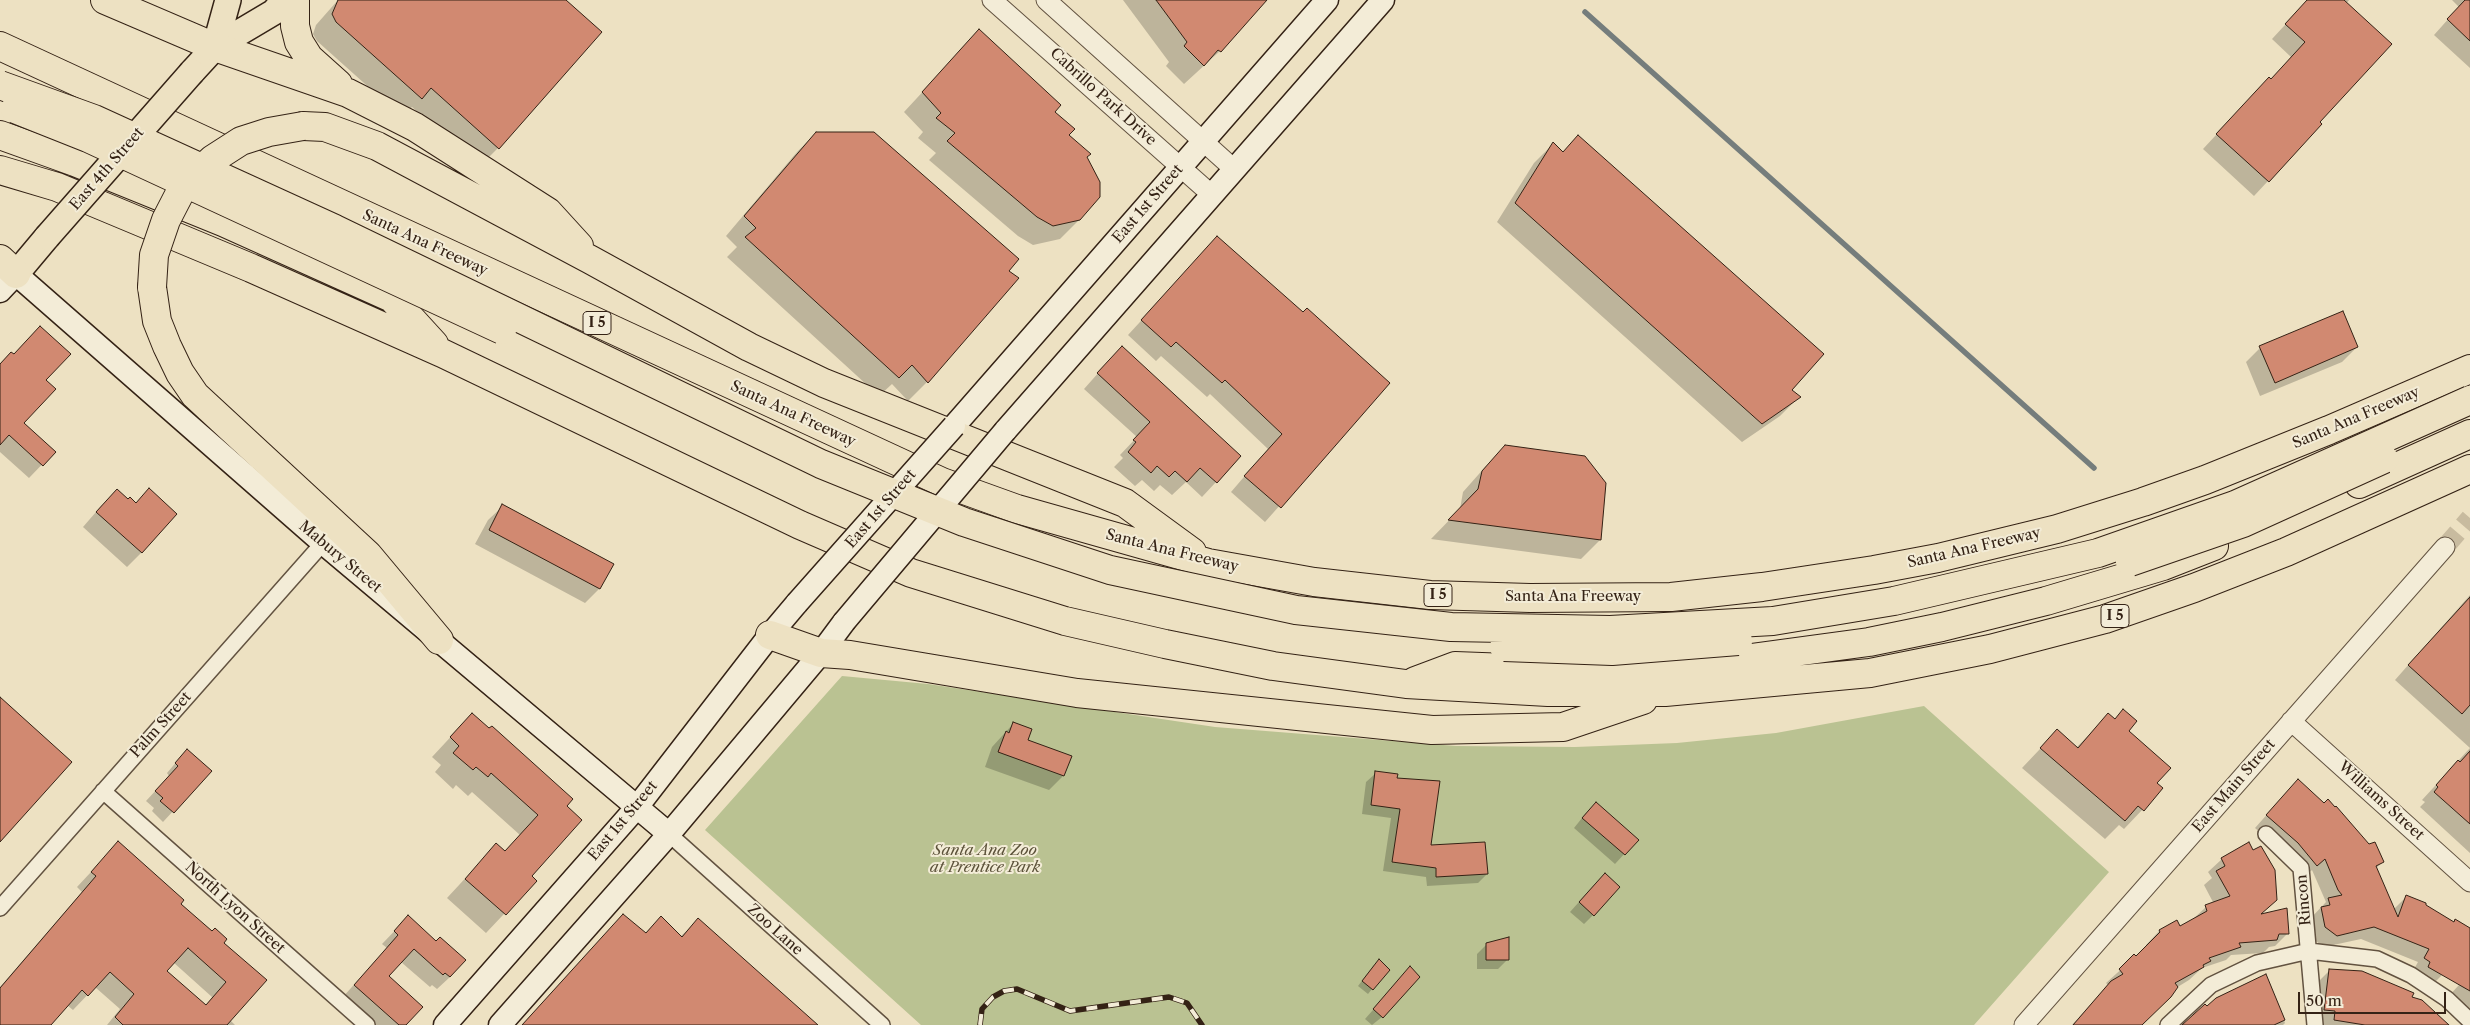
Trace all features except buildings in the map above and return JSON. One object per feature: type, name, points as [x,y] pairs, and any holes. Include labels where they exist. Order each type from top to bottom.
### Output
[{"type":"highway","points":[[105,0],[215,47],[348,94],[416,127],[548,212],[591,260]]},
{"type":"highway","points":[[295,0],[295,26],[299,42],[309,58],[348,94]]},
{"type":"highway","name":"Santa Ana Freeway","points":[[0,46],[942,482],[1017,509],[1208,563],[1314,582],[1430,595],[1530,598],[1671,597],[1762,588],[1874,570],[1938,558],[2057,529],[2206,480],[2329,430],[2470,369]]},
{"type":"highway","points":[[0,85],[103,123],[335,229],[821,464],[946,515],[1110,570],[1296,610],[1451,628],[1610,630],[1774,621],[1894,601],[2098,553],[2235,505],[2470,400]]},
{"type":"highway","points":[[0,103],[88,138],[325,247],[810,477],[957,540],[1106,584],[1294,628],[1451,644],[1612,651],[1779,638],[1899,620],[2106,570],[2243,523],[2470,420]]},
{"type":"highway","points":[[439,640],[368,555],[195,396],[180,373],[167,346],[158,321],[152,287],[154,255],[166,220],[183,187],[213,159],[241,141],[269,132],[303,126],[325,127],[377,146],[749,347],[824,383],[1125,504],[1208,563]]},
{"type":"highway","name":"I 5","points":[[0,135],[75,162],[223,222],[392,298],[442,353]]},
{"type":"highway","name":"I 5","points":[[0,170],[65,191],[252,268],[442,353],[800,525],[911,573],[1065,620],[1165,644],[1273,666],[1406,684],[1548,692],[1665,692],[1870,673],[1990,649],[2105,619],[2286,552],[2470,468]]},
{"type":"highway","points":[[2329,430],[2470,350]]},
{"type":"highway","points":[[1406,684],[1456,666],[1535,669],[1714,664],[1869,642],[1942,627],[2046,601],[2163,566],[2286,517],[2470,434]]},
{"type":"highway","points":[[770,635],[821,653],[850,656],[1077,693],[1432,730],[1563,727],[1665,692]]},
{"type":"main road","name":"East 4th Street","points":[[215,47],[228,0]]},
{"type":"main road","name":"East 4th Street","points":[[5,275],[47,237],[215,47],[274,12],[284,0]]},
{"type":"main road","name":"East 1st Street","points":[[445,1025],[637,807],[770,635],[1328,0]]},
{"type":"main road","points":[[500,1025],[669,834],[821,653],[844,622],[1006,431],[1382,0]]},
{"type":"main road","name":"Mabury Street","points":[[5,275],[669,834]]},
{"type":"street","name":"Cabrillo Park Drive","points":[[992,0],[1212,195]]},
{"type":"street","points":[[1046,0],[1235,170]]},
{"type":"street","name":"Palm Street","points":[[0,908],[323,543]]},
{"type":"street","name":"East Main Street","points":[[2024,1025],[2445,547]]},
{"type":"street","name":"Williams Street","points":[[2291,721],[2470,882]]},
{"type":"street","name":"North Lyon Street","points":[[103,791],[367,1025]]},
{"type":"street","name":"Zoo Lane","points":[[669,834],[882,1025]]},
{"type":"street","name":"Rincon","points":[[2266,834],[2301,868],[2315,1025]]},
{"type":"street","points":[[2168,1025],[2211,985],[2257,963],[2308,952],[2377,959],[2411,974],[2447,999],[2470,1021]]},
{"type":"green space","name":"Santa Ana Zoo at Prentice Park","points":[[842,676],[928,684],[1215,727],[1456,746],[1575,747],[1677,743],[1776,733],[1924,706],[2109,872],[1974,1025],[921,1025],[705,830]]},
{"type":"waterway","points":[[1585,12],[2094,468]]},
{"type":"tunnel","points":[[2445,547],[2470,518]]},
{"type":"railway","points":[[980,1025],[982,1009],[993,997],[1004,991],[1017,989],[1070,1011],[1169,997],[1187,1003],[1202,1025]]}]
